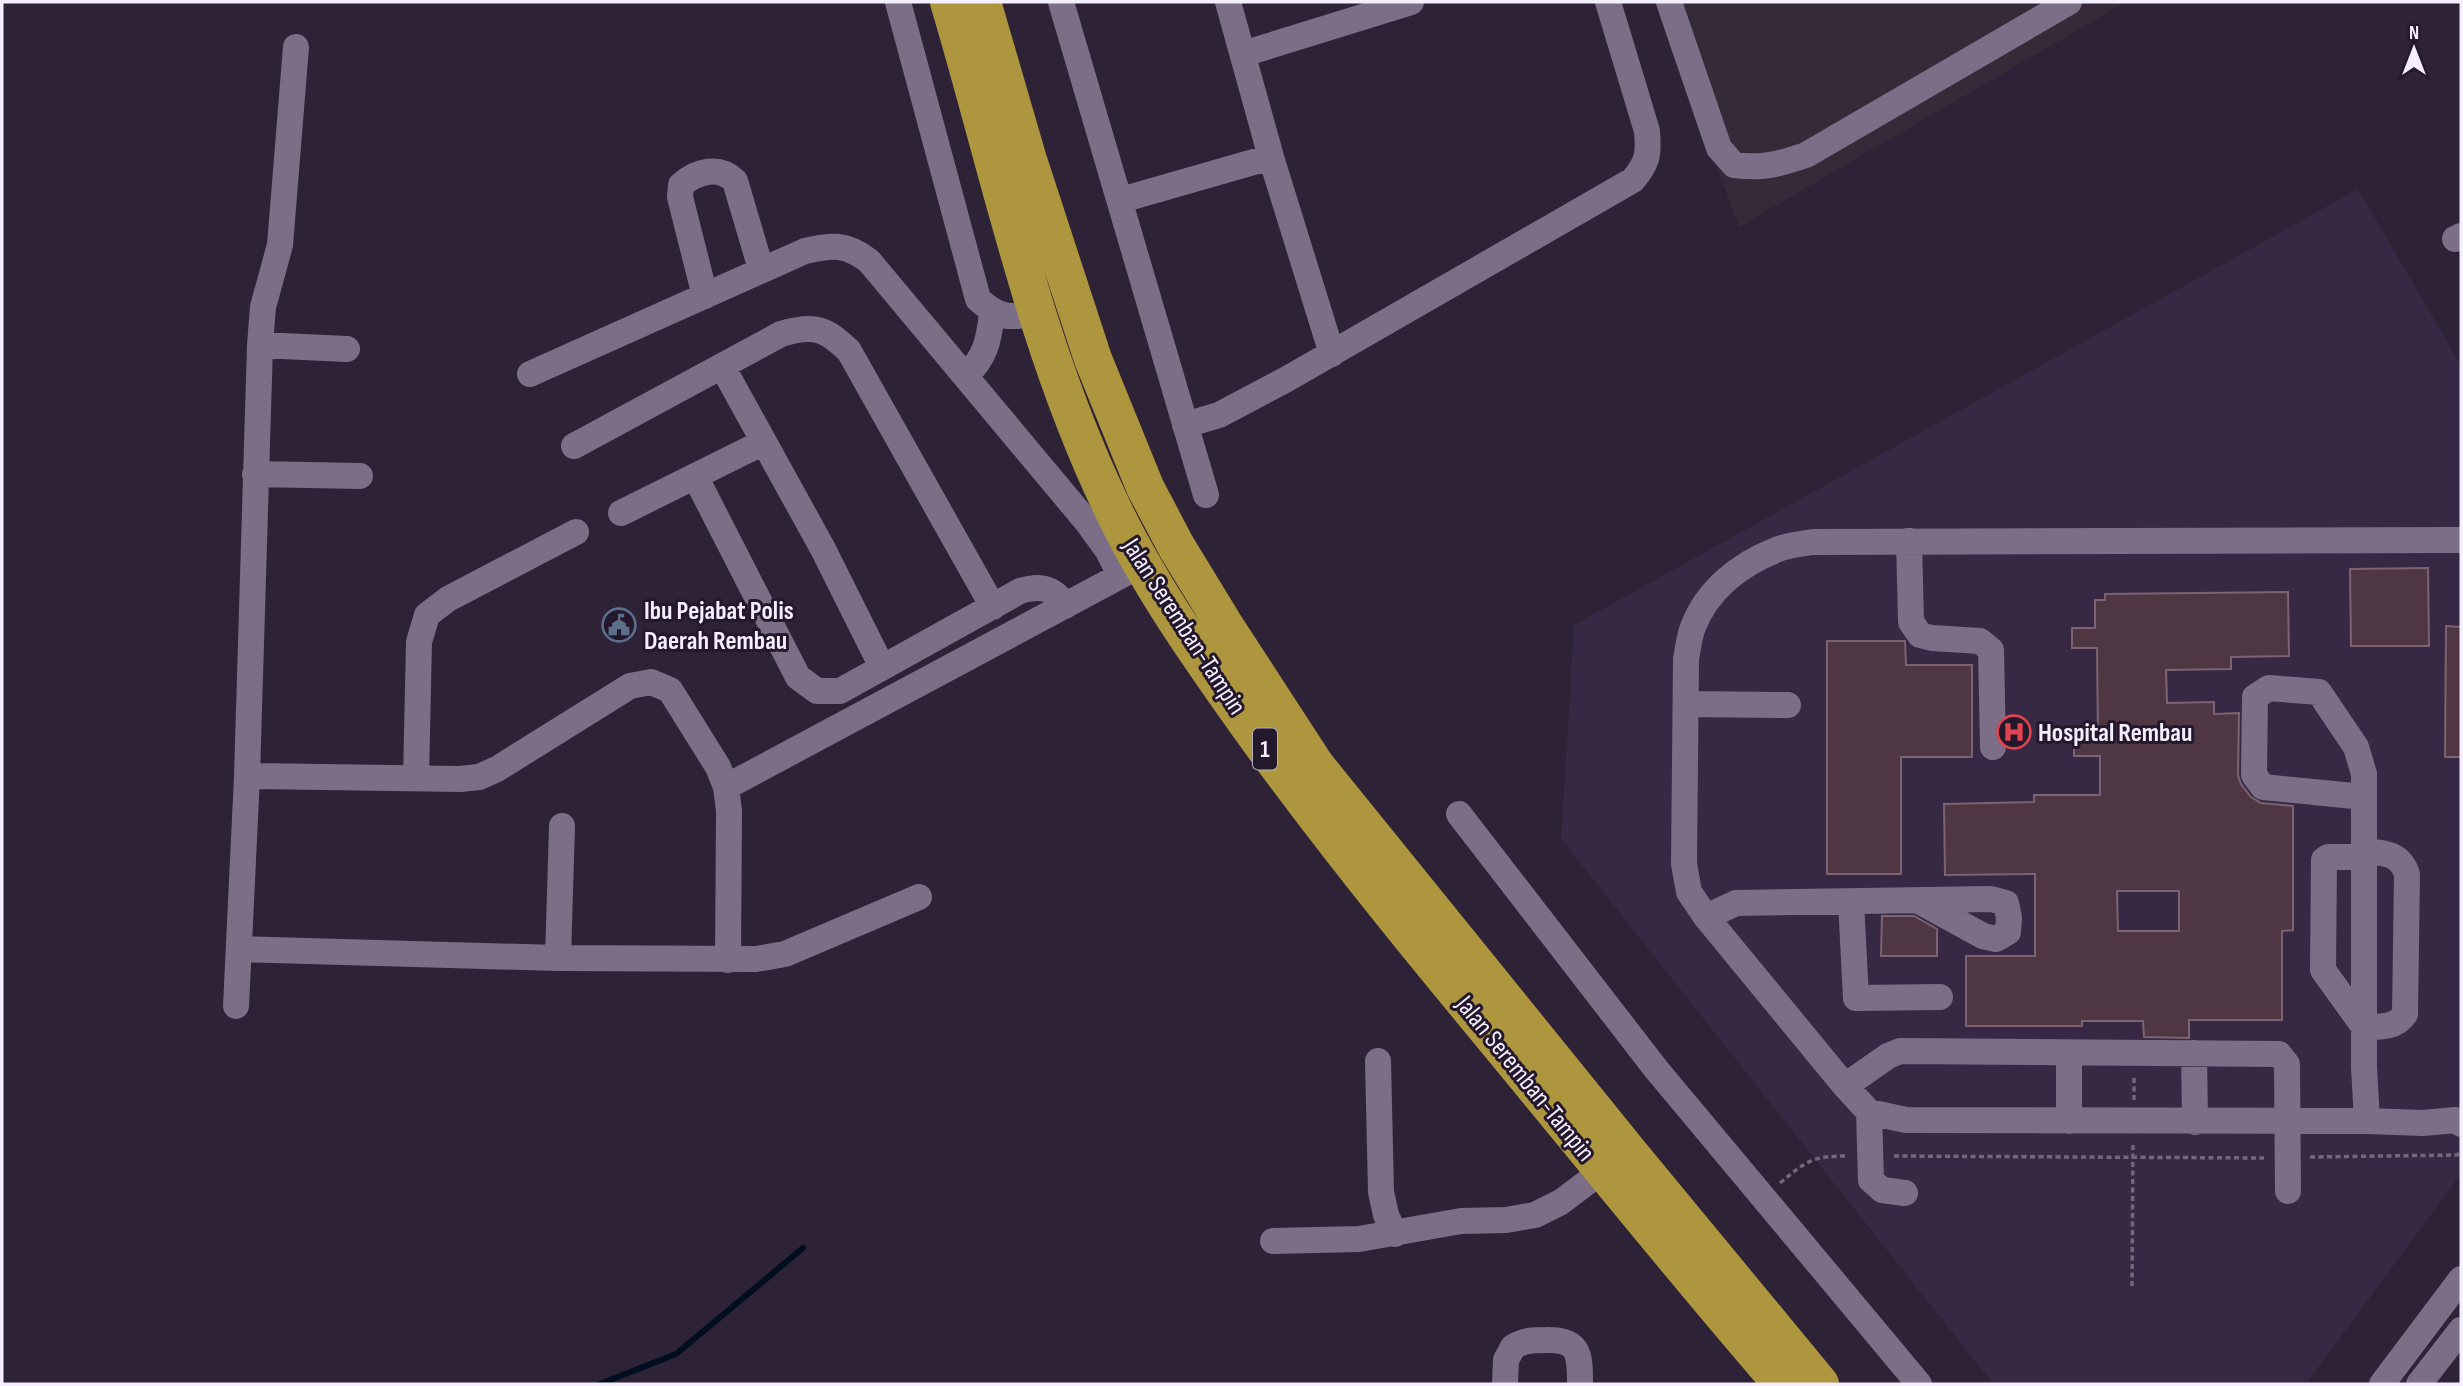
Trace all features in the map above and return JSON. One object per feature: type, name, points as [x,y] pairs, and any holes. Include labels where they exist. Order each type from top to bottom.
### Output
[{"type":"highway","name":"Jalan Seremban-Tampin","points":[[949,2],[1037,313],[1067,399],[1108,499],[1130,570],[1214,677],[1308,809],[1602,1171],[1782,1384]]},
{"type":"highway","name":"Jalan Seremban-Tampin","points":[[982,2],[1028,160],[1093,359],[1145,487],[1176,546],[1317,766],[1630,1154],[1820,1384]]},
{"type":"street","points":[[898,2],[978,299],[992,313],[1016,317],[1037,313]]},
{"type":"street","points":[[1061,2],[1206,495]]},
{"type":"street","points":[[1228,2],[1271,157],[1332,354]]},
{"type":"street","points":[[1243,54],[1411,2]]},
{"type":"street","points":[[1185,425],[1219,415],[1332,354],[1633,180],[1644,166],[1648,150],[1647,131],[1608,2]]},
{"type":"street","points":[[1669,2],[1719,148],[1734,165],[1754,168],[1776,166],[1806,155],[2069,2]]},
{"type":"street","points":[[236,1006],[247,776],[260,345],[263,307],[280,245],[296,47]]},
{"type":"street","points":[[1121,200],[1271,157]]},
{"type":"street","points":[[705,296],[680,197],[681,185],[690,177],[715,170],[727,173],[736,181],[761,269]]},
{"type":"street","points":[[530,374],[805,251],[839,246],[856,251],[869,261],[1087,522],[1108,551],[1130,570]]},
{"type":"street","points":[[965,376],[984,356],[992,313]]},
{"type":"street","points":[[574,446],[781,334],[796,329],[816,328],[833,336],[849,351],[993,607]]},
{"type":"street","points":[[260,345],[347,349]]},
{"type":"street","points":[[722,366],[823,549],[882,667]]},
{"type":"street","points":[[621,513],[764,442]]},
{"type":"street","points":[[255,474],[360,475]]},
{"type":"street","points":[[695,476],[798,677],[817,691],[840,691],[1020,591],[1043,587],[1054,591],[1065,606]]},
{"type":"street","points":[[416,778],[419,642],[427,615],[448,599],[576,532]]},
{"type":"street","points":[[2459,1115],[2423,1123],[2196,1122],[1906,1120],[1869,1112],[1706,917],[1689,892],[1684,864],[1686,659],[1692,628],[1706,601],[1721,584],[1747,565],[1777,549],[1813,542],[2461,540]]},
{"type":"street","points":[[1909,541],[1911,622],[1920,635],[1980,641],[1990,650],[1993,747]]},
{"type":"street","points":[[726,787],[1176,546]]},
{"type":"street","points":[[247,776],[479,777],[497,769],[630,687],[651,682],[670,690],[718,767],[726,787],[729,811],[728,960]]},
{"type":"street","points":[[2364,797],[2263,786],[2254,775],[2255,697],[2269,688],[2319,692],[2356,747],[2364,774],[2365,854],[2364,1027],[2367,1121]]},
{"type":"street","points":[[1686,704],[1788,705]]},
{"type":"street","points":[[1459,814],[1656,1069],[1919,1384]]},
{"type":"street","points":[[558,958],[562,826]]},
{"type":"street","points":[[2388,854],[2398,858],[2407,874],[2405,1014],[2401,1021],[2393,1025],[2364,1027],[2323,970],[2322,866],[2328,857],[2388,854]]},
{"type":"street","points":[[239,949],[558,958],[756,959],[785,954],[919,897]]},
{"type":"street","points":[[1851,902],[1856,999],[1940,997]]},
{"type":"street","points":[[1706,917],[1736,903],[1921,902]]},
{"type":"street","points":[[1845,1086],[1899,1051],[2279,1054],[2287,1064],[2288,1191]]},
{"type":"street","points":[[2068,1121],[2069,1053]]},
{"type":"street","points":[[2194,1053],[2196,1122]]},
{"type":"street","points":[[1378,1061],[1381,1192],[1386,1215],[1395,1234]]},
{"type":"street","points":[[1869,1112],[1871,1181],[1882,1190],[1905,1193]]},
{"type":"street","points":[[1273,1241],[1359,1239],[1461,1221],[1506,1220],[1535,1215],[1561,1202],[1602,1171]]},
{"type":"street","points":[[2382,1384],[2461,1279]]},
{"type":"street","points":[[2419,1384],[2461,1330]]},
{"type":"street","points":[[1505,1384],[1506,1360],[1513,1346],[1529,1340],[1559,1340],[1567,1341],[1577,1352],[1580,1361],[1580,1384]]},
{"type":"path","points":[[2132,1286],[2135,1053]]},
{"type":"path","points":[[1762,1197],[1807,1161],[1823,1156],[2288,1158],[2457,1155],[2461,1152]]},
{"type":"shaded area","points":[[1655,2],[2126,2],[1739,227]]},
{"type":"shaded area","name":"Hospital Rembau","points":[[2358,189],[2461,365],[2461,1174],[2306,1384],[1993,1384],[1561,839],[1574,625]]},
{"type":"building","points":[[2428,568],[2429,646],[2351,646],[2350,569]]},
{"type":"building","points":[[2288,592],[2289,656],[2231,657],[2231,669],[2166,670],[2167,703],[2214,702],[2214,714],[2239,713],[2238,775],[2251,797],[2261,803],[2293,806],[2293,930],[2282,931],[2282,1020],[2189,1020],[2189,1038],[2144,1037],[2143,1021],[2082,1021],[2082,1026],[1966,1026],[1966,956],[2035,956],[2035,874],[1945,875],[1944,804],[2034,802],[2034,795],[2100,795],[2100,756],[2074,756],[2074,737],[2098,737],[2097,648],[2072,648],[2072,628],[2095,628],[2095,600],[2105,600],[2105,594]],"holes":[[[2117,891],[2179,891],[2179,931],[2118,931]]]},
{"type":"building","points":[[2446,626],[2461,627],[2461,757],[2445,757]]},
{"type":"building","points":[[1827,641],[1905,641],[1906,665],[1972,665],[1972,757],[1901,757],[1901,874],[1827,874]]},
{"type":"building","points":[[1882,916],[1914,916],[1937,929],[1937,956],[1881,956]]},
{"type":"waterway","points":[[600,1384],[676,1354],[803,1248]]},
{"type":"place","name":"Ibu Pejabat Polis Daerah Rembau","points":[[619,625]]},
{"type":"place","name":"Hospital Rembau","points":[[2014,732]]}]
